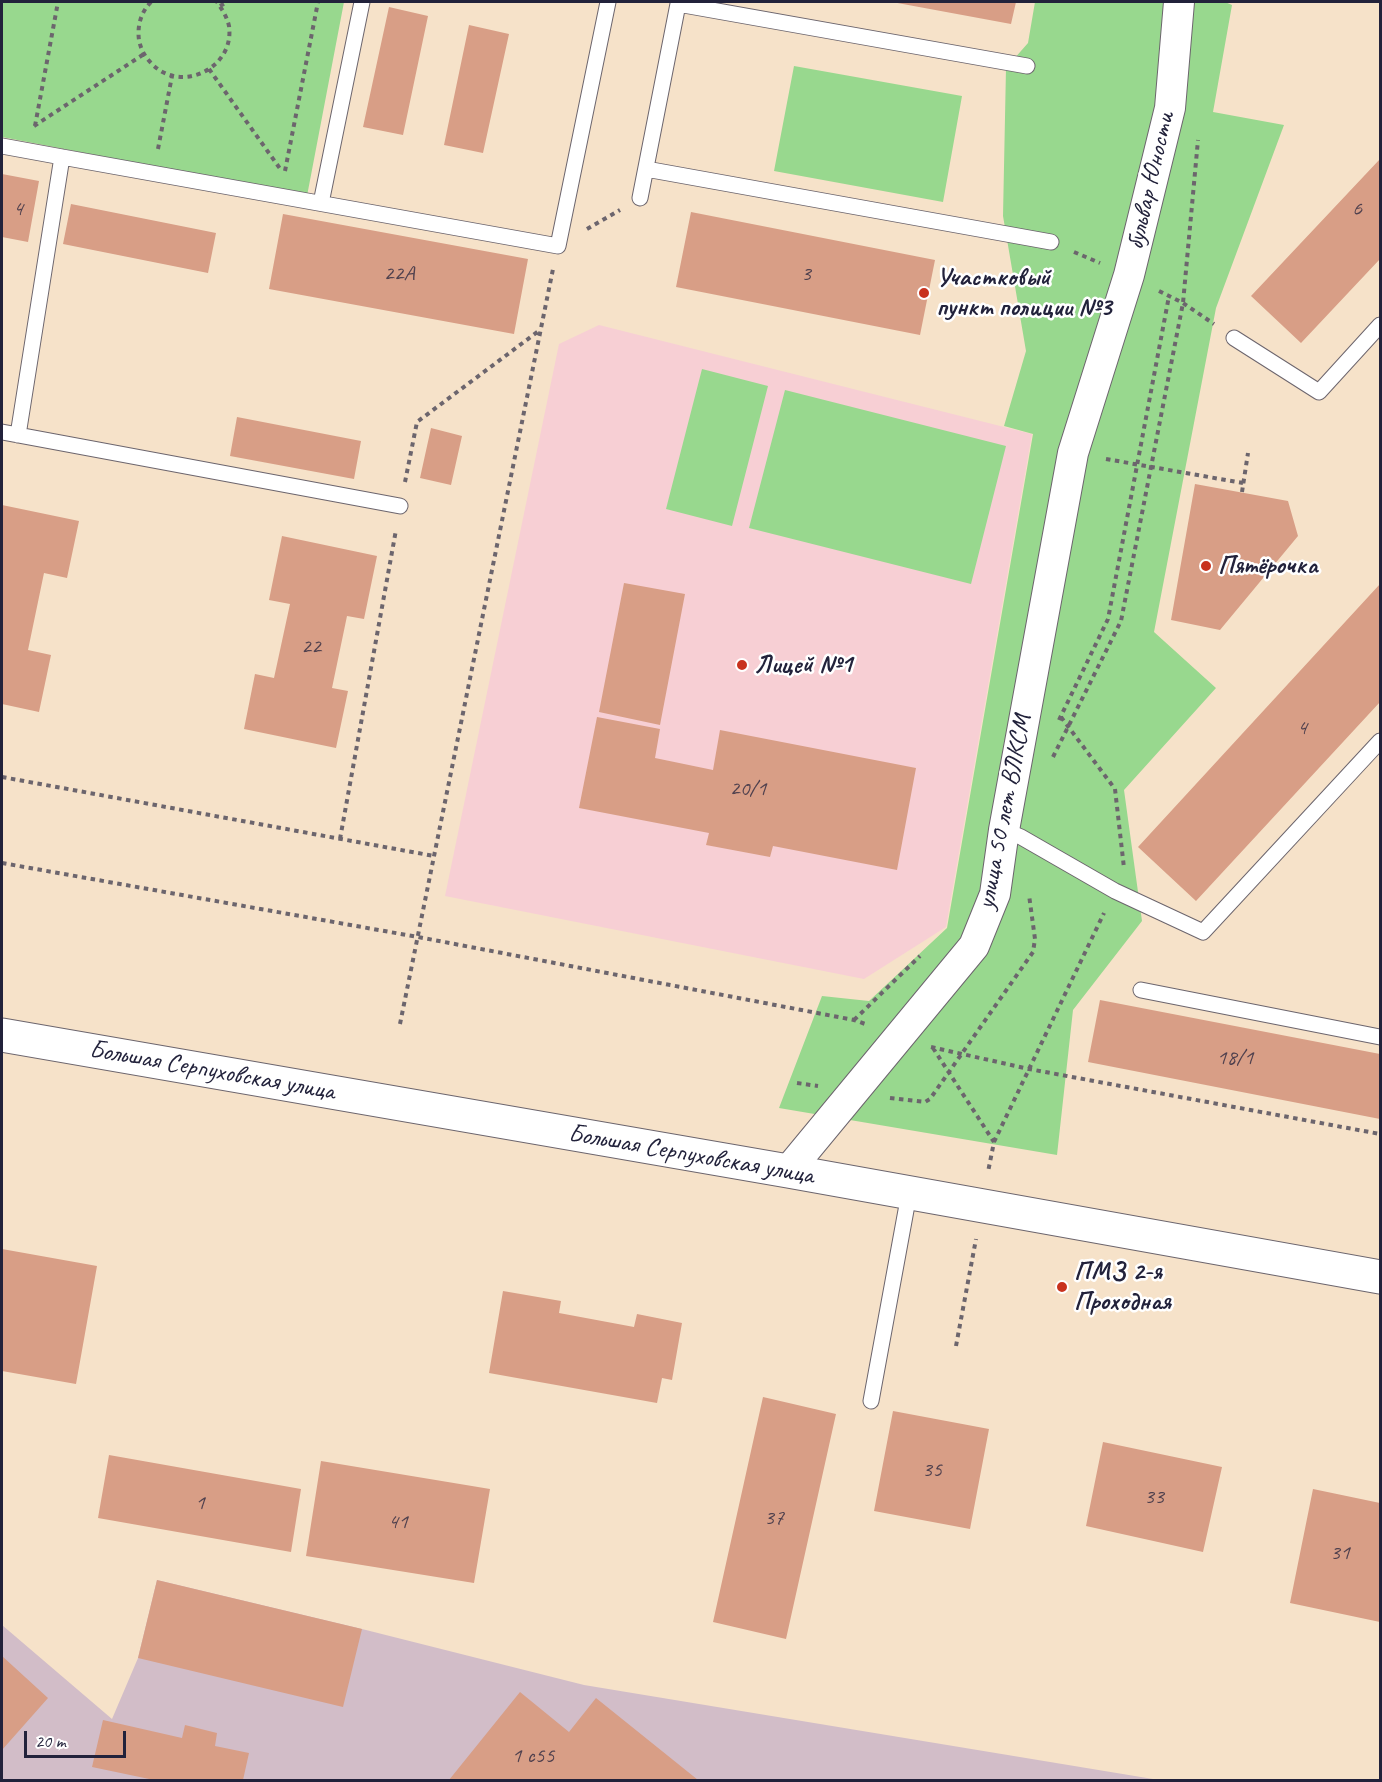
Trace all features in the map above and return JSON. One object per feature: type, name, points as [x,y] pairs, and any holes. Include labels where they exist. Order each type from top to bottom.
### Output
[{"type":"main road","name":"Большая Серпуховская улица","points":[[2,1035],[788,1171],[1380,1277]]},
{"type":"street","name":"бульвар Юности","points":[[1077,440],[1129,276],[1170,108],[1179,2]]},
{"type":"street","name":"улица 50 лет ВЛКСМ","points":[[788,1171],[974,946],[995,894],[1004,830],[1077,440]]},
{"type":"lane","points":[[321,203],[362,2]]},
{"type":"lane","points":[[2,146],[558,246],[608,2]]},
{"type":"lane","points":[[640,198],[678,3],[1027,66]]},
{"type":"lane","points":[[18,435],[62,157]]},
{"type":"lane","points":[[646,169],[1051,242]]},
{"type":"lane","points":[[1234,338],[1318,392],[1380,326]]},
{"type":"lane","points":[[2,432],[400,506]]},
{"type":"lane","points":[[1004,830],[1021,837],[1115,891],[1203,932],[1380,741]]},
{"type":"lane","points":[[1141,990],[1380,1037]]},
{"type":"lane","points":[[871,1401],[909,1194]]},
{"type":"path","points":[[34,126],[58,2]]},
{"type":"path","points":[[151,2],[140,18],[138,32],[140,46],[157,69],[172,76],[184,78],[209,69],[221,57],[228,43],[229,27],[224,12],[218,4],[227,2]]},
{"type":"path","points":[[284,175],[318,2]]},
{"type":"path","points":[[2,146],[144,54]]},
{"type":"path","points":[[209,69],[284,175]]},
{"type":"path","points":[[169,152],[158,150],[172,76]]},
{"type":"path","points":[[34,126],[45,128]]},
{"type":"path","points":[[1048,766],[1121,621],[1183,303],[1198,136]]},
{"type":"path","points":[[273,172],[284,175]]},
{"type":"path","points":[[400,1024],[558,246],[640,198]]},
{"type":"path","points":[[994,1142],[1125,870],[1115,789],[1061,717],[1108,619],[1169,296]]},
{"type":"path","points":[[340,839],[417,422],[541,329]]},
{"type":"path","points":[[1077,440],[1137,465],[1243,483]]},
{"type":"path","points":[[1242,492],[1248,453]]},
{"type":"path","points":[[2,777],[434,856]]},
{"type":"path","points":[[2,863],[418,937]]},
{"type":"path","points":[[797,1083],[913,1101],[925,1102],[930,1099],[1033,952],[1035,939],[1029,894]]},
{"type":"shaded area","name":"Лицей №1","points":[[599,325],[1032,434],[946,927],[864,979],[445,896],[559,344]]},
{"type":"shaded area","points":[[157,1580],[584,1685],[1159,1780],[2,1780],[2,1625],[112,1719],[138,1658]]},
{"type":"green space","points":[[2,2],[344,2],[307,196],[2,137]]},
{"type":"green space","points":[[1035,2],[1225,2],[1232,5],[1213,112],[1284,125],[1216,308],[1154,632],[1216,688],[1124,790],[1142,921],[1073,1010],[1057,1155],[779,1108],[822,996],[869,1001],[947,928],[1033,434],[1004,426],[1026,351],[1003,216],[1006,68],[1028,43]]},
{"type":"green space","points":[[794,66],[962,96],[943,202],[774,171]]},
{"type":"green space","points":[[702,369],[768,386],[732,526],[666,509]]},
{"type":"green space","points":[[785,390],[1006,446],[971,584],[749,528]]},
{"type":"building","points":[[892,2],[1016,2],[1011,24]]},
{"type":"building","points":[[389,7],[428,16],[403,135],[363,127]]},
{"type":"building","points":[[469,25],[509,34],[483,153],[444,145]]},
{"type":"building","points":[[1380,159],[1380,259],[1301,343],[1251,296]]},
{"type":"building","points":[[2,174],[39,181],[28,242],[2,237]]},
{"type":"building","points":[[71,204],[216,233],[208,273],[63,244]]},
{"type":"building","points":[[691,212],[935,260],[920,335],[676,287]]},
{"type":"building","points":[[283,214],[528,259],[514,334],[269,289]]},
{"type":"building","points":[[237,417],[361,441],[354,479],[230,456]]},
{"type":"building","points":[[431,428],[462,436],[451,485],[420,478]]},
{"type":"building","points":[[1195,484],[1288,501],[1298,536],[1220,630],[1171,620]]},
{"type":"building","points":[[2,505],[79,521],[67,578],[44,573],[28,650],[51,655],[39,712],[2,704]]},
{"type":"building","points":[[282,536],[377,556],[364,619],[347,616],[332,688],[348,691],[336,748],[244,729],[255,674],[274,678],[290,604],[269,600]]},
{"type":"building","points":[[624,583],[685,594],[660,725],[599,712]]},
{"type":"building","points":[[1380,584],[1380,702],[1196,901],[1138,847]]},
{"type":"building","points":[[597,717],[660,729],[655,758],[713,770],[720,730],[916,768],[897,870],[773,846],[770,857],[706,845],[709,833],[579,808]]},
{"type":"building","points":[[1100,1000],[1380,1054],[1380,1119],[1088,1062]]},
{"type":"building","points":[[2,1249],[97,1266],[76,1384],[2,1371]]},
{"type":"building","points":[[503,1291],[561,1301],[559,1313],[634,1327],[637,1314],[682,1323],[672,1380],[662,1378],[657,1403],[489,1373]]},
{"type":"building","points":[[763,1397],[836,1414],[786,1639],[713,1622]]},
{"type":"building","points":[[893,1411],[989,1429],[970,1529],[874,1511]]},
{"type":"building","points":[[1103,1442],[1222,1467],[1203,1552],[1086,1526]]},
{"type":"building","points":[[109,1455],[301,1489],[291,1552],[98,1518]]},
{"type":"building","points":[[321,1461],[490,1489],[474,1583],[306,1556]]},
{"type":"building","points":[[1313,1489],[1380,1503],[1380,1622],[1290,1603]]},
{"type":"building","points":[[157,1580],[362,1629],[343,1707],[138,1658]]},
{"type":"building","points":[[2,1656],[48,1698],[2,1750]]},
{"type":"building","points":[[520,1692],[569,1732],[596,1698],[698,1780],[449,1780]]},
{"type":"building","points":[[103,1720],[182,1738],[185,1725],[217,1733],[215,1746],[249,1753],[243,1780],[154,1780],[92,1767]]},
{"type":"place","name":"Участковый пункт полиции №3","points":[[924,293]]},
{"type":"place","name":"Пятёрочка","points":[[1206,566]]},
{"type":"place","name":"Лицей №1","points":[[742,665]]},
{"type":"place","name":"ПМЗ 2-я Проходная","points":[[1062,1287]]}]
